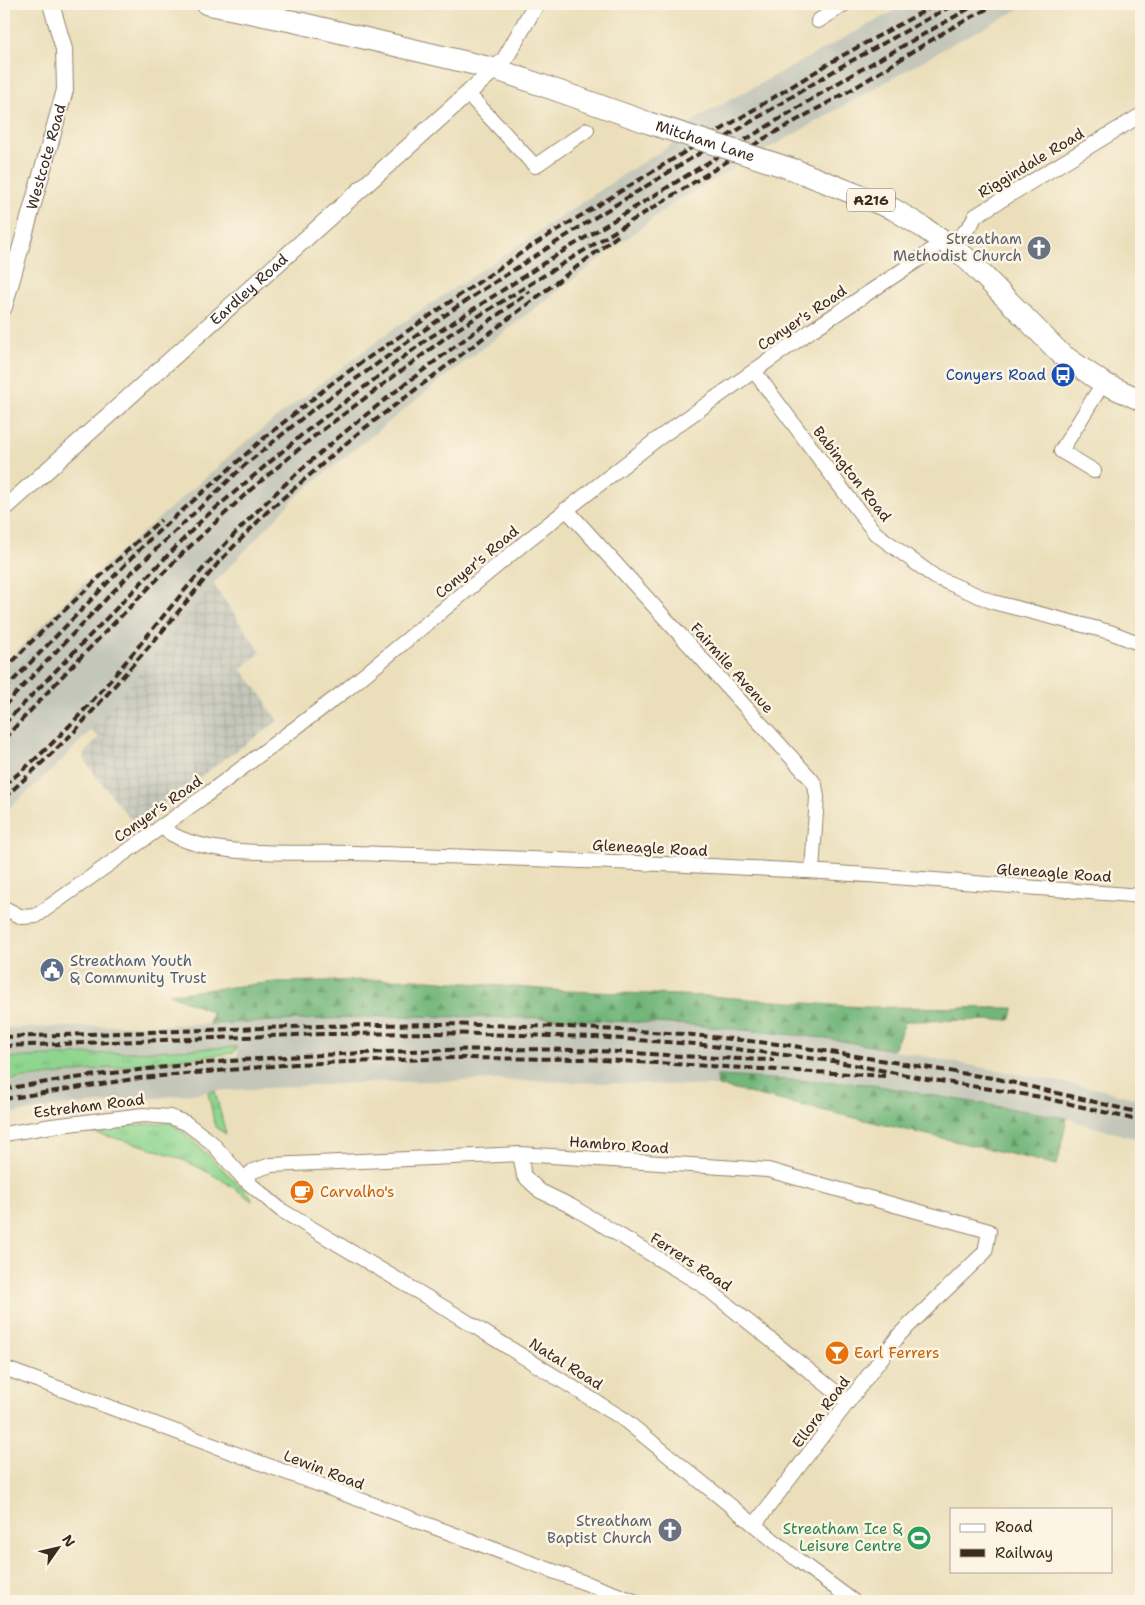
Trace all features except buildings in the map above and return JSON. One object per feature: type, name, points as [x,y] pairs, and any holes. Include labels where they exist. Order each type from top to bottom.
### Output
[{"type":"main road","name":"Mitcham Lane","points":[[207,4],[296,22],[495,69],[650,123],[795,170],[892,209],[943,240],[980,271],[1061,354],[1102,383],[1141,400]]},
{"type":"street","name":"Westcote Road","points":[[4,307],[65,90],[64,49],[51,4]]},
{"type":"street","name":"Eardley Road","points":[[6,505],[495,69],[505,59],[536,4]]},
{"type":"street","points":[[818,21],[845,4]]},
{"type":"street","points":[[467,92],[535,166],[587,130]]},
{"type":"street","name":"Riggindale Road","points":[[943,240],[960,237],[972,223],[974,216],[1141,115]]},
{"type":"street","name":"Conyer's Road","points":[[4,908],[22,917],[36,916],[202,798],[346,690],[566,509],[656,440],[812,330],[924,256],[943,240]]},
{"type":"street","name":"Babington Road","points":[[754,371],[875,533],[935,577],[993,602],[1110,632],[1141,644]]},
{"type":"street","points":[[1094,471],[1060,451],[1102,383]]},
{"type":"street","name":"Fairmile Avenue","points":[[566,509],[811,779],[815,785],[817,797],[812,871]]},
{"type":"street","name":"Gleneagle Road","points":[[162,826],[170,834],[184,840],[234,852],[336,852],[812,871],[1141,896]]},
{"type":"street","name":"Estreham Road","points":[[4,1134],[108,1118],[143,1115],[170,1117],[186,1123],[212,1142],[244,1179]]},
{"type":"street","name":"Hambro Road","points":[[244,1179],[253,1171],[271,1165],[520,1154],[768,1170],[989,1231]]},
{"type":"street","name":"Ferrers Road","points":[[520,1154],[524,1176],[540,1191],[571,1206],[704,1286],[848,1402]]},
{"type":"street","name":"Natal Road","points":[[244,1179],[281,1210],[445,1308],[622,1418],[806,1566],[853,1601]]},
{"type":"street","name":"Ellora Road","points":[[755,1524],[900,1334],[985,1252],[989,1231]]},
{"type":"street","name":"Lewin Road","points":[[4,1368],[634,1601]]},
{"type":"shaded area","points":[[907,4],[1029,4],[954,43],[673,203],[441,380],[299,494],[213,584],[91,730],[54,768],[4,813],[4,664],[81,586],[224,460],[389,332],[635,167],[670,146],[695,119]]},
{"type":"shaded area","points":[[213,584],[261,652],[241,669],[267,702],[266,704],[278,721],[134,824],[87,764],[85,752],[99,737],[91,730]]},
{"type":"shaded area","points":[[395,1016],[548,1018],[692,1025],[825,1038],[1103,1090],[1141,1100],[1141,1140],[1061,1116],[866,1084],[717,1076],[718,1086],[498,1080],[374,1082],[215,1091],[139,1100],[59,1106],[4,1115],[4,1083],[144,1062],[238,1056],[237,1047],[4,1057],[4,1028],[214,1024]]},
{"type":"green space","points":[[416,979],[566,991],[707,996],[861,1007],[1014,1008],[1010,1020],[906,1021],[893,1050],[825,1038],[692,1025],[548,1018],[395,1016],[209,1024],[212,1012],[169,994],[275,982]]},
{"type":"green space","points":[[237,1047],[233,1053],[4,1081],[4,1058]]},
{"type":"green space","points":[[717,1076],[866,1084],[1067,1118],[1057,1165],[718,1086]]},
{"type":"green space","points":[[215,1091],[226,1134],[215,1127],[208,1092]]},
{"type":"green space","points":[[170,1122],[187,1135],[251,1196],[252,1201],[211,1174],[170,1155],[128,1141],[80,1130]]},
{"type":"railway","points":[[4,690],[150,539],[263,439],[336,380],[533,245],[838,58],[937,4]]},
{"type":"railway","points":[[4,706],[131,573],[245,465],[311,411],[458,306],[586,223],[842,66],[955,4]]},
{"type":"railway","points":[[4,724],[203,519],[304,433],[426,340],[552,258],[848,77],[977,4]]},
{"type":"railway","points":[[4,739],[71,667],[183,553],[248,492],[312,438],[453,332],[765,138],[856,87],[946,31],[996,4]]},
{"type":"railway","points":[[4,798],[75,731],[165,628],[219,562],[267,512],[357,434],[620,234]]},
{"type":"railway","points":[[4,785],[36,758],[95,698],[203,569],[265,503],[337,438],[413,378],[530,291]]},
{"type":"railway","points":[[4,671],[29,644],[161,520]]},
{"type":"railway","points":[[4,1037],[320,1026],[440,1024],[569,1027],[683,1034],[787,1045],[998,1079],[1141,1113]]},
{"type":"railway","points":[[4,1046],[323,1034],[438,1033],[595,1037],[695,1044],[833,1061],[927,1079],[1041,1097],[1141,1121]]},
{"type":"railway","points":[[4,1089],[88,1076],[173,1066],[301,1056],[401,1051],[486,1049],[572,1050],[774,1060]]},
{"type":"railway","points":[[4,1099],[140,1078],[295,1064],[455,1058],[585,1059],[885,1076]]},
{"type":"place","name":"Streatham Methodist Church","points":[[1039,248]]},
{"type":"place","name":"Conyers Road","points":[[1063,375]]},
{"type":"place","name":"Streatham Youth & Community Trust","points":[[52,970]]},
{"type":"place","name":"Carvalho's","points":[[302,1192]]},
{"type":"place","name":"Earl Ferrers","points":[[837,1353]]},
{"type":"place","name":"Streatham Baptist Church","points":[[670,1530]]},
{"type":"place","name":"Streatham Ice & Leisure Centre","points":[[919,1538]]}]
